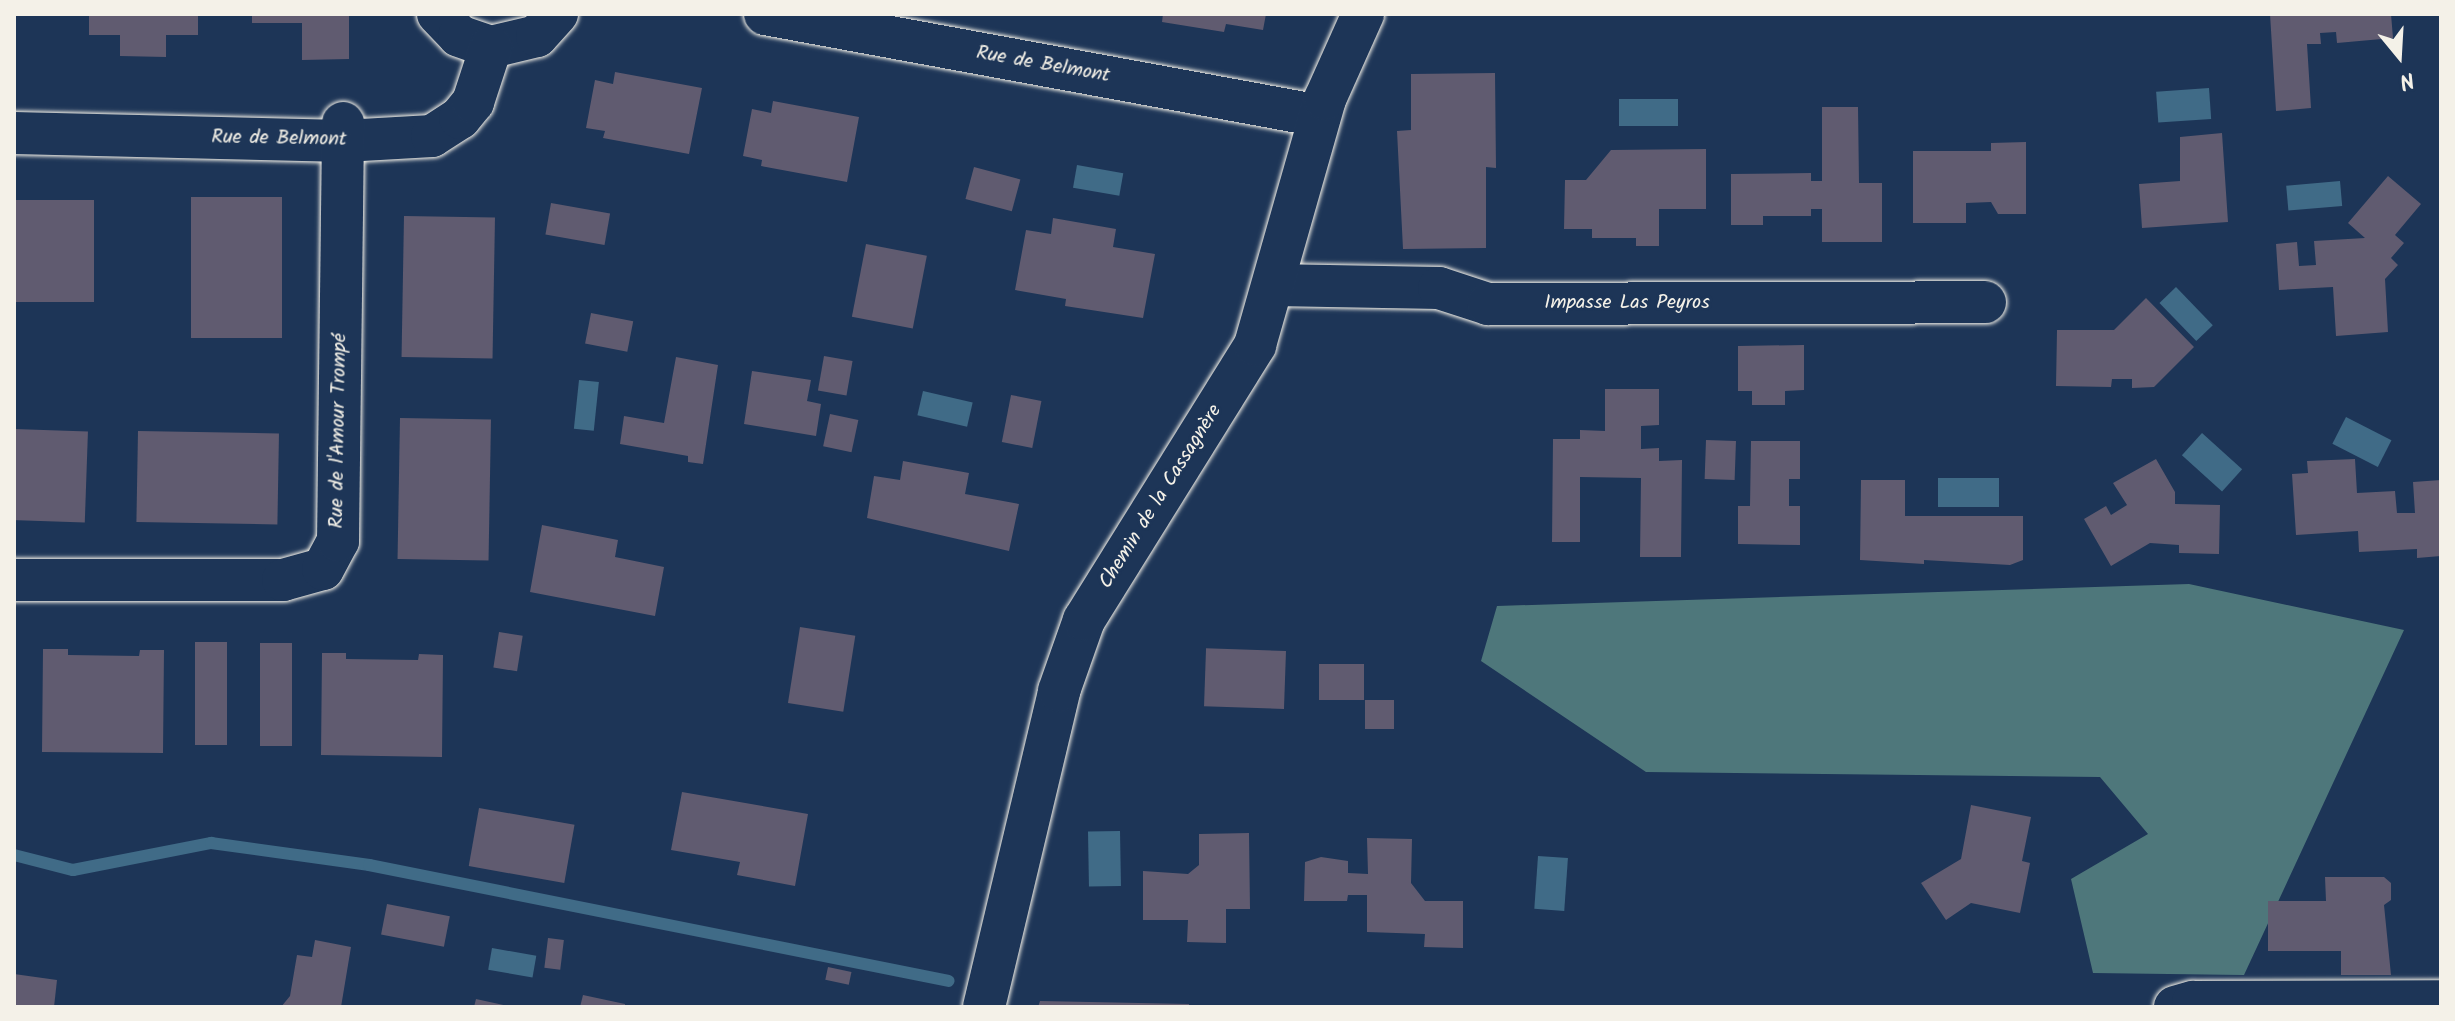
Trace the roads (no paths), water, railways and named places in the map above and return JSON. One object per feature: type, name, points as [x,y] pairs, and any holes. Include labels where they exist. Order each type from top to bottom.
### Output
[{"type":"street","points":[[438,14],[459,36],[491,47],[537,36],[557,14]]},
{"type":"street","name":"Chemin de la Cassagnère","points":[[986,999],[1059,691],[1084,620],[1255,345],[1320,116],[1363,14]]},
{"type":"street","name":"Rue de Belmont","points":[[776,15],[1320,116]]},
{"type":"street","name":"Rue de Belmont","points":[[14,133],[344,132],[432,136],[460,118],[473,102],[491,47]]},
{"type":"street","name":"Rue de l'Amour Trompé","points":[[14,580],[283,580],[323,569],[338,541],[344,132]]},
{"type":"street","name":"Impasse Las Peyros","points":[[1273,285],[1439,288],[1488,304],[1985,302]]},
{"type":"street","points":[[2175,1007],[2193,1002],[2441,1001]]},
{"type":"water","points":[[2209,88],[2211,119],[2158,123],[2156,92]]},
{"type":"water","points":[[1619,99],[1678,99],[1678,126],[1619,126]]},
{"type":"water","points":[[1077,165],[1123,173],[1119,196],[1073,188]]},
{"type":"water","points":[[2340,181],[2342,206],[2288,211],[2286,186]]},
{"type":"water","points":[[2176,287],[2213,325],[2196,341],[2159,303]]},
{"type":"water","points":[[579,380],[599,382],[594,431],[574,429]]},
{"type":"water","points":[[923,391],[973,402],[967,427],[917,415]]},
{"type":"water","points":[[2346,417],[2391,440],[2378,467],[2332,444]]},
{"type":"water","points":[[2202,433],[2242,469],[2222,491],[2182,455]]},
{"type":"water","points":[[1938,478],[1999,478],[1999,507],[1938,507]]},
{"type":"water","points":[[1120,831],[1121,886],[1089,887],[1088,832]]},
{"type":"water","points":[[1538,856],[1568,858],[1564,911],[1534,909]]},
{"type":"water","points":[[492,948],[536,956],[532,977],[488,970]]},
{"type":"waterway","points":[[14,855],[73,870],[211,843],[369,865],[949,981]]}]
